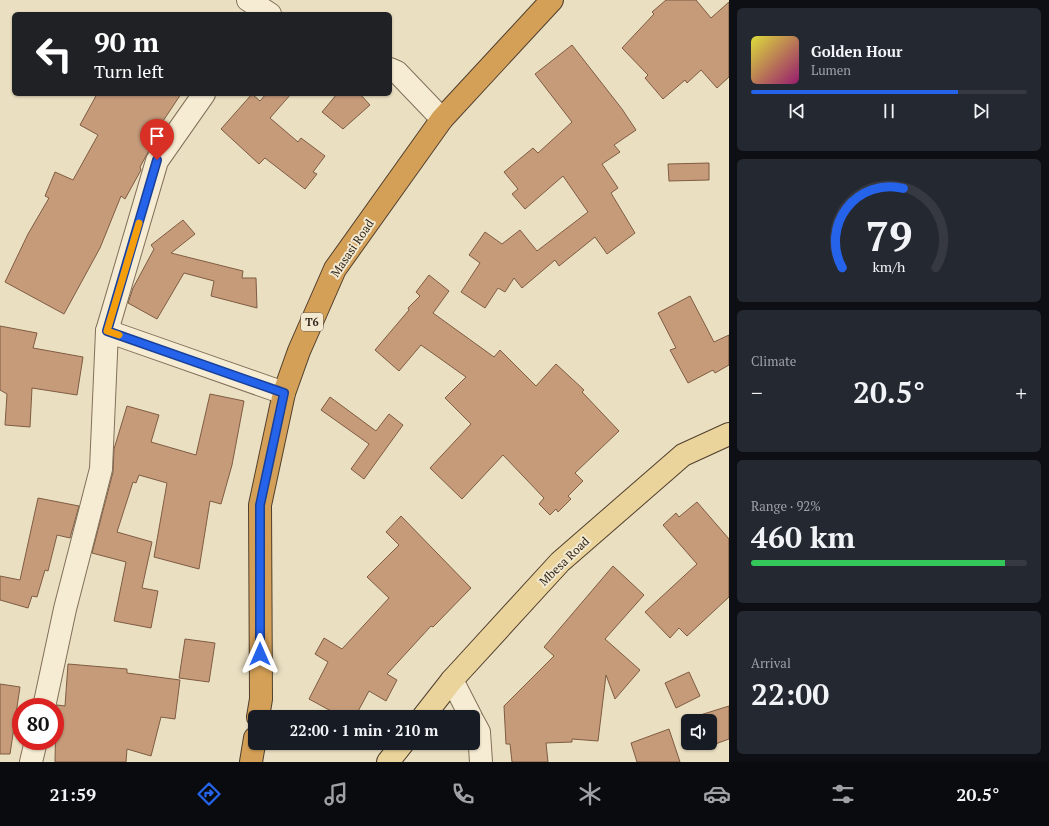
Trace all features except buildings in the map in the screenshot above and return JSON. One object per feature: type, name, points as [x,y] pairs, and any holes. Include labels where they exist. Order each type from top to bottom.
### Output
[{"type":"highway","name":"Masasi Road","points":[[259,710],[261,699],[260,505],[284,393],[299,351],[335,269],[442,119],[552,0]]},
{"type":"highway","points":[[252,762],[254,750]]},
{"type":"main road","name":"Mbesa Road","points":[[428,710],[452,680],[560,562],[683,455],[729,434]]},
{"type":"main road","points":[[388,762],[397,750]]},
{"type":"street","points":[[392,70],[397,72],[442,119]]},
{"type":"street","points":[[46,698],[65,609],[100,469],[107,331],[157,160],[203,96]]},
{"type":"street","points":[[107,331],[284,393]]},
{"type":"street","points":[[452,680],[467,710]]},
{"type":"street","points":[[480,747],[481,762]]},
{"type":"street","points":[[31,762],[34,750]]},
{"type":"slow traffic","points":[[119,335],[107,331],[139,223]]},
{"type":"route","points":[[157,160],[107,331],[284,393],[260,505],[260,654]]}]
